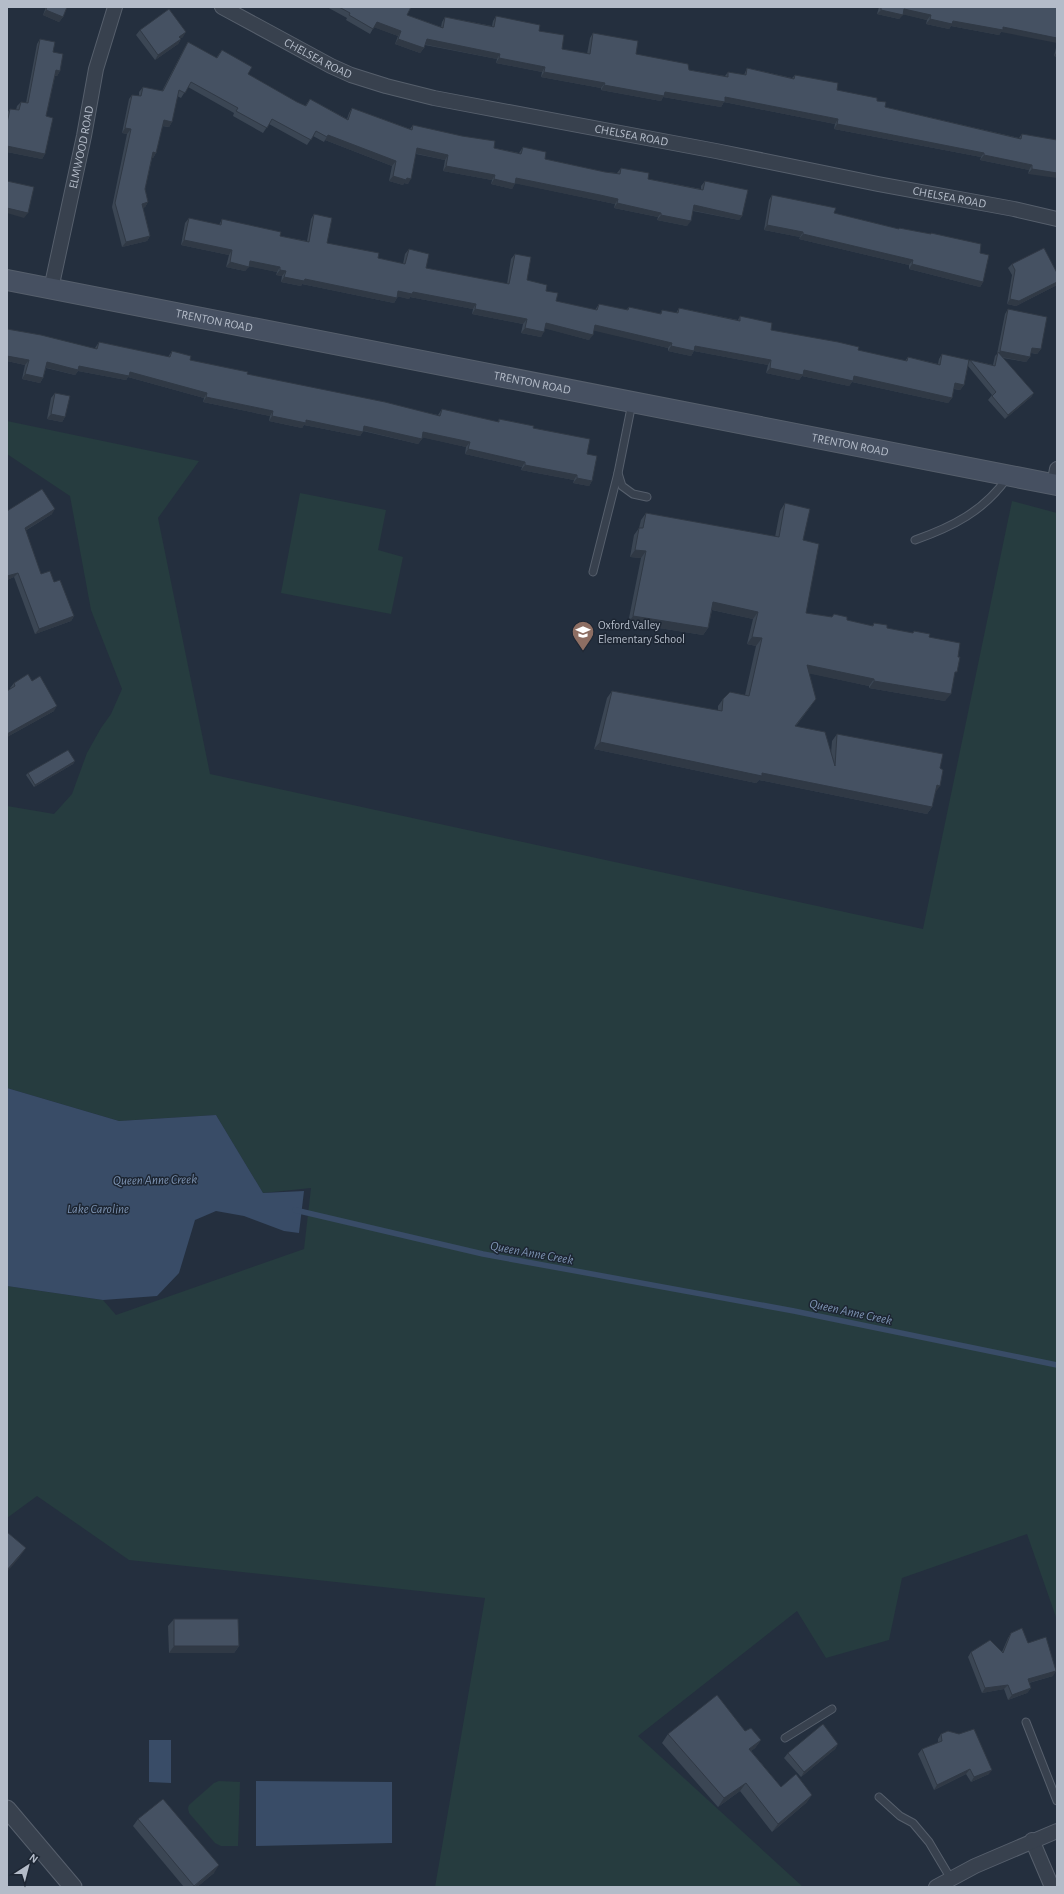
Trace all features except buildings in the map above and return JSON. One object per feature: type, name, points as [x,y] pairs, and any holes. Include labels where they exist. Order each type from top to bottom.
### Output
[{"type":"main road","name":"TRENTON ROAD","points":[[7,280],[1008,476],[1056,480]]},
{"type":"street","name":"ELMWOOD ROAD","points":[[51,289],[84,136],[96,69],[115,7]]},
{"type":"street","name":"CHELSEA ROAD","points":[[222,7],[331,66],[351,75],[386,86],[434,98],[716,151],[878,184],[1014,209],[1057,219]]},
{"type":"street","points":[[7,1809],[73,1887]]},
{"type":"street","points":[[936,1887],[975,1866],[1032,1840],[1057,1831]]},
{"type":"street","points":[[1032,1840],[1052,1887]]},
{"type":"lane","points":[[593,572],[618,473],[632,402]]},
{"type":"lane","points":[[618,473],[622,486],[633,494],[647,497]]},
{"type":"lane","points":[[914,540],[939,532],[984,505],[997,492],[1008,476]]},
{"type":"lane","points":[[785,1738],[832,1708]]},
{"type":"lane","points":[[1026,1722],[1057,1801]]},
{"type":"lane","points":[[879,1797],[900,1816],[913,1823],[929,1842],[951,1879]]},
{"type":"green space","points":[[7,421],[199,461],[158,518],[210,774],[923,929],[1012,501],[1057,513],[1057,1620],[1027,1534],[902,1578],[889,1640],[826,1658],[797,1611],[638,1736],[803,1887],[435,1887],[485,1598],[129,1560],[37,1496],[7,1518],[7,1286],[103,1300],[116,1315],[304,1249],[311,1188],[263,1193],[216,1115],[119,1121],[7,1088],[7,806],[54,814],[72,794],[87,753],[111,714],[122,689],[91,610],[70,496],[7,454]]},
{"type":"green space","points":[[300,493],[386,510],[378,550],[403,557],[391,614],[281,593]]},
{"type":"green space","points":[[219,1781],[240,1782],[238,1846],[221,1846],[215,1843],[189,1813],[189,1805],[214,1783]]},
{"type":"water","name":"Lake Caroline","points":[[7,1088],[119,1121],[216,1115],[263,1193],[304,1191],[299,1233],[284,1231],[244,1216],[216,1211],[195,1220],[179,1273],[157,1296],[103,1300],[7,1286]]},
{"type":"water","points":[[149,1740],[171,1740],[171,1783],[149,1782]]},
{"type":"water","points":[[256,1781],[392,1782],[392,1843],[256,1846]]},
{"type":"waterway","name":"Queen Anne Creek","points":[[295,1210],[483,1254],[794,1311],[1057,1365]]},
{"type":"place","name":"Oxford Valley Elementary School","points":[[583,652]]}]
